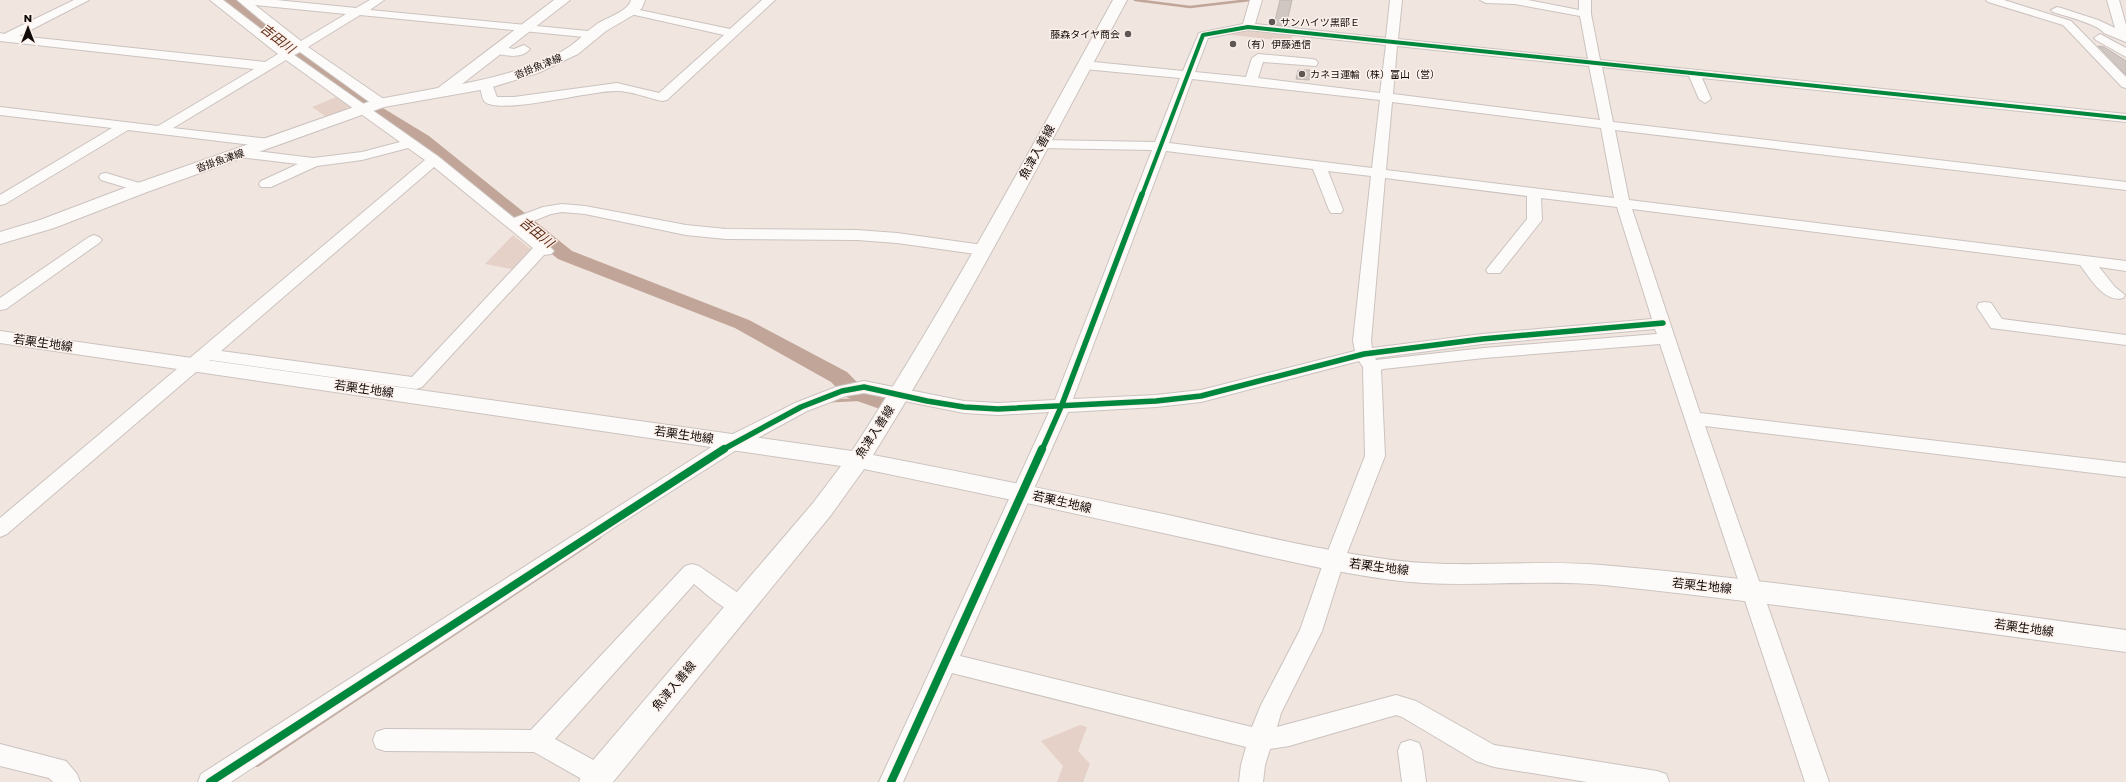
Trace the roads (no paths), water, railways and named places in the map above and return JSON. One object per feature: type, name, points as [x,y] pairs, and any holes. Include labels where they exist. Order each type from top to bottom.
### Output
[{"type":"main road","name":"沓掛魚津線","points":[[443,91],[563,0]]},
{"type":"main road","name":"魚津入善線","points":[[597,779],[822,508],[858,460],[900,394],[983,250],[1120,0]]},
{"type":"main road","name":"沓掛魚津線","points":[[0,238],[47,224],[141,188],[371,106],[443,91],[486,84],[527,72],[553,62],[573,51],[601,28],[634,6]]},
{"type":"main road","name":"若栗生地線","points":[[0,337],[200,360],[858,460],[1023,493],[1334,561],[1389,570],[1457,574],[1558,573],[1600,575],[1754,592],[2126,641]]},
{"type":"street","points":[[2,38],[83,0]]},
{"type":"street","points":[[200,360],[416,383],[544,250],[434,160],[410,143],[371,106],[293,50],[216,0]]},
{"type":"street","points":[[160,130],[378,0]]},
{"type":"street","points":[[486,84],[490,99],[496,101],[514,101],[617,87],[662,97],[769,0]]},
{"type":"street","points":[[1248,27],[1256,0]]},
{"type":"street","points":[[1251,782],[1253,766],[1269,712],[1311,632],[1334,561],[1375,456],[1368,360],[1362,341],[1378,174],[1388,97],[1396,0]]},
{"type":"street","points":[[1486,0],[1515,1],[1585,14]]},
{"type":"street","points":[[1585,0],[1585,14],[1623,204],[1693,418],[1754,592],[1817,782]]},
{"type":"street","points":[[1992,0],[2067,23],[2126,52]]},
{"type":"street","points":[[2022,0],[2082,17],[2126,38]]},
{"type":"street","points":[[2079,29],[2113,32],[2122,31],[2113,0]]},
{"type":"street","points":[[2118,0],[2126,1]]},
{"type":"street","points":[[244,1],[293,50],[371,106]]},
{"type":"street","points":[[244,1],[525,29],[594,34]]},
{"type":"street","points":[[634,6],[733,33]]},
{"type":"street","points":[[1210,34],[1248,27],[2126,118]]},
{"type":"street","points":[[2079,29],[2126,84]]},
{"type":"street","points":[[891,782],[1062,407],[1203,34],[1288,43],[1295,42],[1298,32]]},
{"type":"street","points":[[2,38],[265,66]]},
{"type":"street","points":[[497,50],[516,53],[524,49]]},
{"type":"street","points":[[1251,81],[1258,58],[1312,63]]},
{"type":"street","points":[[1291,85],[1296,61]]},
{"type":"street","points":[[1084,64],[1291,85],[2126,186]]},
{"type":"street","points":[[1694,73],[1705,99]]},
{"type":"street","points":[[0,111],[269,143]]},
{"type":"street","points":[[0,202],[126,126]]},
{"type":"street","points":[[239,153],[313,162],[386,151],[410,143]]},
{"type":"street","points":[[1040,144],[1161,146],[2126,266]]},
{"type":"street","points":[[4,521],[200,360],[434,160]]},
{"type":"street","points":[[266,184],[313,162]]},
{"type":"street","points":[[1318,166],[1336,210]]},
{"type":"street","points":[[106,177],[141,188]]},
{"type":"street","points":[[1494,270],[1535,220],[1534,193]]},
{"type":"street","points":[[512,224],[548,210],[562,208],[585,210],[686,230],[726,234],[857,235],[897,238],[983,250]]},
{"type":"street","points":[[0,305],[94,240]]},
{"type":"street","points":[[2086,262],[2108,290],[2117,295]]},
{"type":"street","points":[[1985,307],[1997,324],[2126,340]]},
{"type":"street","points":[[210,782],[604,524],[734,442],[801,407],[842,391],[864,387],[964,407],[998,409],[1062,407],[1201,396],[1368,360],[1382,364],[1484,353],[1665,330]]},
{"type":"street","points":[[1693,418],[2126,470]]},
{"type":"street","points":[[538,741],[692,572],[740,606]]},
{"type":"street","points":[[946,662],[1260,740],[1289,735],[1396,705],[1408,708],[1485,753],[1494,756],[1658,782]]},
{"type":"street","points":[[385,740],[538,741],[597,779]]},
{"type":"street","points":[[1410,751],[1414,782]]},
{"type":"street","points":[[0,755],[56,768],[68,782]]},
{"type":"waterway","name":"吉田川","points":[[230,0],[340,88],[423,140],[565,255],[742,324],[839,377],[854,392],[880,402]]},
{"type":"waterway","points":[[1135,0],[1190,7],[1250,0]]},
{"type":"waterway","points":[[830,401],[870,399]]},
{"type":"waterway","points":[[257,765],[599,537]]},
{"type":"place","name":"サンハイツ黒部Ｅ","points":[[1272,22]]},
{"type":"place","name":"藤森タイヤ商会","points":[[1128,34]]},
{"type":"place","name":"（有）伊藤通信","points":[[1233,44]]},
{"type":"place","name":"カネヨ運輸（株）富山（営）","points":[[1302,74]]}]
